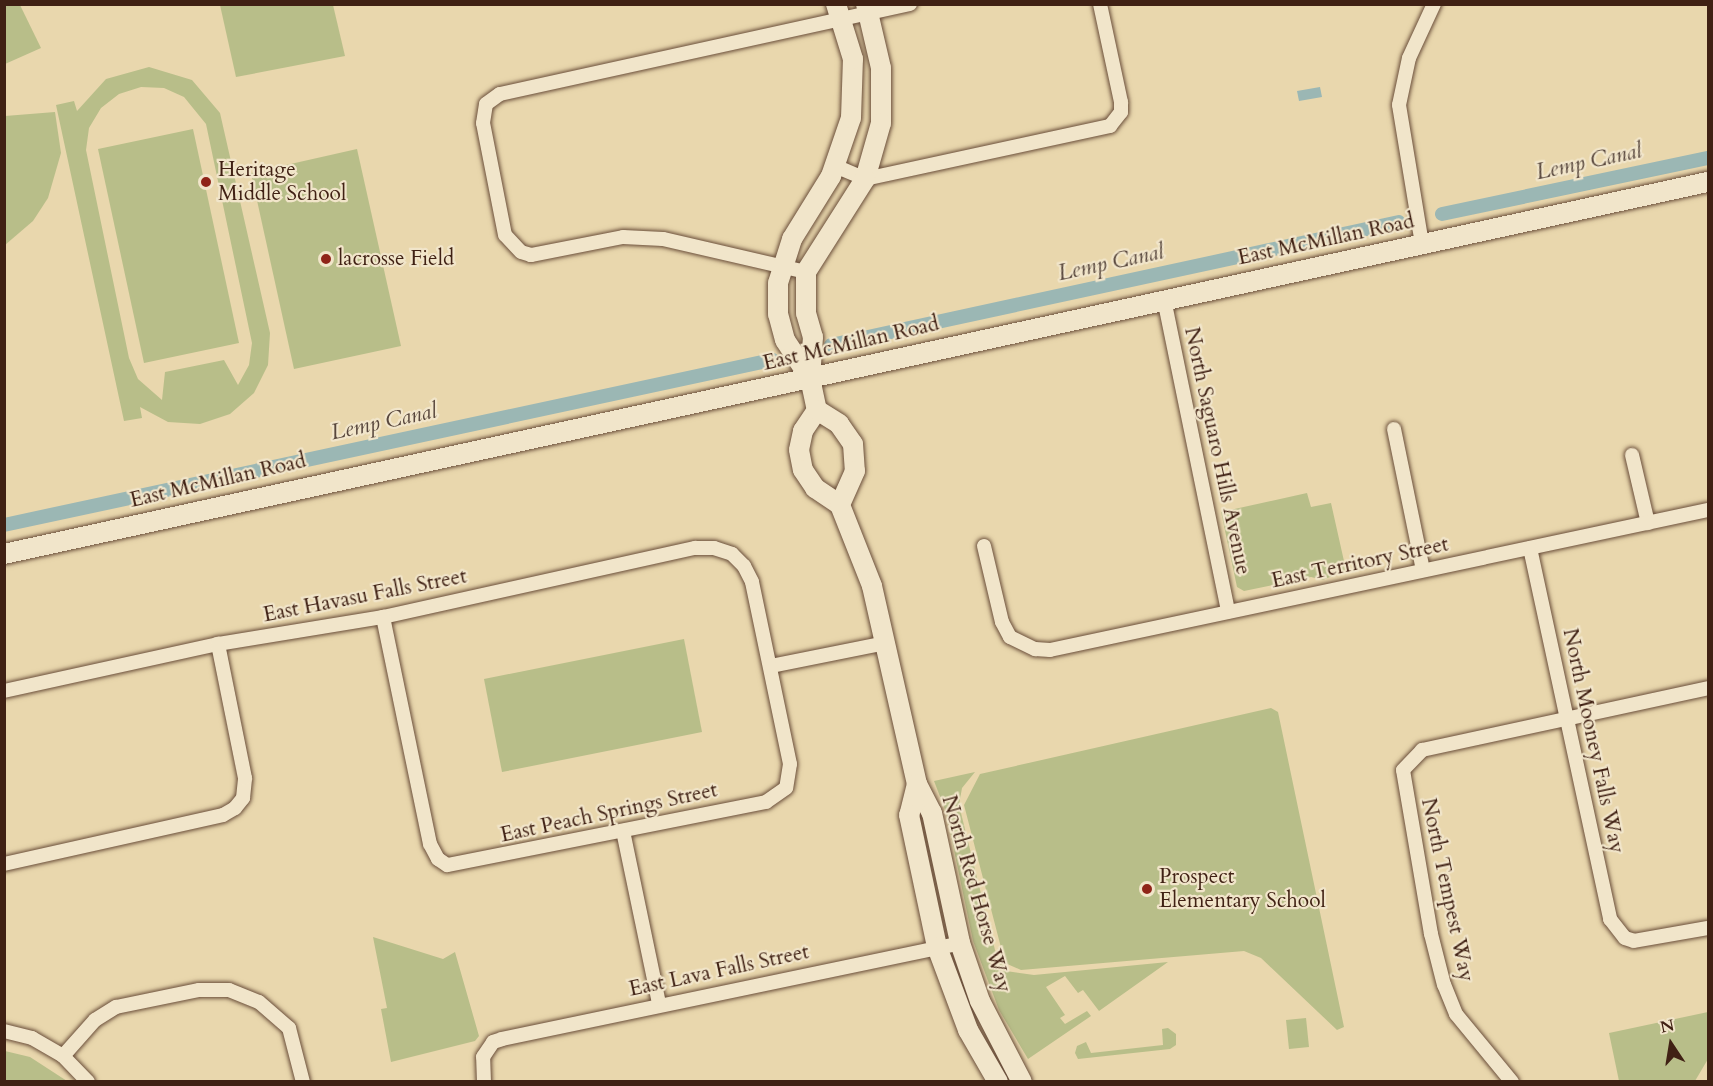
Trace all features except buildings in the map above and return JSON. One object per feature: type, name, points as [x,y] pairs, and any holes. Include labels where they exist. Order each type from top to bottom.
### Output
[{"type":"street","points":[[806,273],[663,239],[623,237],[531,255],[515,248],[505,235],[483,123],[486,104],[500,94],[839,12],[910,4]]},
{"type":"street","points":[[836,166],[865,179],[1101,131],[1117,120],[1121,102],[1100,4]]},
{"type":"street","points":[[1422,244],[1399,105],[1403,75],[1434,4]]},
{"type":"street","points":[[817,410],[803,431],[799,450],[803,470],[815,488],[840,505],[855,471],[853,444],[839,424],[817,410],[810,378],[813,337],[806,312],[806,273],[865,179],[883,109],[881,68],[868,9]]},
{"type":"street","points":[[810,378],[789,351],[780,326],[777,300],[782,266],[792,239],[836,166],[848,133],[854,101],[853,59],[839,12]]},
{"type":"street","name":"East McMillan Road","points":[[4,554],[1708,182]]},
{"type":"street","name":"North Saguaro Hills Avenue","points":[[1164,299],[1228,612]]},
{"type":"street","points":[[1394,429],[1424,570]]},
{"type":"street","points":[[1632,455],[1648,523]]},
{"type":"street","name":"North Red Horse Way","points":[[840,505],[874,594],[917,784],[932,813],[960,943],[980,1001],[1022,1082]]},
{"type":"street","name":"East Territory Street","points":[[984,546],[1002,622],[1010,637],[1020,644],[1050,650],[1708,510]]},
{"type":"street","name":"East Havasu Falls Street","points":[[4,691],[218,644],[383,617],[695,548],[732,554],[744,566],[752,582],[771,666]]},
{"type":"street","name":"North Mooney Falls Way","points":[[1530,548],[1610,919],[1625,938],[1644,942],[1708,928]]},
{"type":"street","name":"East Peach Springs Street","points":[[383,617],[430,844],[438,859],[458,865],[766,802],[786,788],[790,764],[771,666]]},
{"type":"street","points":[[771,666],[886,643]]},
{"type":"street","points":[[4,864],[223,815],[243,798],[245,778],[218,644]]},
{"type":"street","points":[[1566,719],[1708,688]]},
{"type":"street","name":"North Tempest Way","points":[[1512,1082],[1455,1014],[1444,985],[1404,789],[1403,770],[1409,760],[1422,750],[1566,719]]},
{"type":"street","name":"North Red Horse Way","points":[[917,784],[909,815],[937,947],[968,1030],[998,1082]]},
{"type":"street","points":[[623,831],[659,1004]]},
{"type":"street","name":"East Lava Falls Street","points":[[484,1082],[483,1057],[489,1048],[502,1039],[659,1004],[960,943]]},
{"type":"street","points":[[63,1056],[95,1020],[116,1007],[214,988],[239,992],[260,1002],[289,1028],[303,1082]]},
{"type":"street","points":[[4,1031],[32,1038],[63,1056],[88,1082]]},
{"type":"green space","points":[[5,4],[20,5],[41,48],[5,64]]},
{"type":"green space","points":[[220,5],[333,5],[345,56],[236,77]]},
{"type":"green space","points":[[149,67],[192,80],[220,113],[270,333],[268,365],[254,393],[230,414],[200,424],[168,422],[140,407],[142,418],[124,421],[56,105],[74,101],[77,111],[106,79]],"holes":[[[141,87],[164,88],[184,97],[206,124],[252,343],[249,365],[238,385],[224,360],[165,372],[162,400],[138,379],[129,358],[86,150],[89,128],[101,108],[119,94]]]},
{"type":"green space","points":[[55,112],[61,153],[48,198],[33,221],[5,245],[5,116]]},
{"type":"green space","points":[[193,129],[239,343],[144,363],[98,149]]},
{"type":"green space","name":"lacrosse Field","points":[[357,149],[401,346],[294,369],[251,173]]},
{"type":"green space","points":[[1307,493],[1311,507],[1331,503],[1346,570],[1323,580],[1311,577],[1244,591],[1237,587],[1221,512]]},
{"type":"green space","points":[[684,639],[702,732],[502,772],[484,679]]},
{"type":"green space","points":[[1271,708],[1278,712],[1344,1027],[1337,1030],[1261,958],[1244,951],[1021,970],[1005,963],[964,805],[980,774]]},
{"type":"green space","points":[[975,772],[962,788],[959,805],[995,950],[1006,971],[1034,975],[1168,962],[1099,1011],[1083,990],[1078,993],[1065,976],[1046,987],[1065,1015],[1060,1018],[1065,1024],[1087,1011],[1091,1016],[1028,1059],[999,1010],[973,941],[946,812],[934,781]]},
{"type":"green space","points":[[373,937],[443,959],[455,952],[479,1036],[475,1041],[391,1062],[381,1009],[387,1008]]},
{"type":"green space","points":[[1708,1012],[1708,1059],[1695,1081],[1619,1081],[1609,1033]]},
{"type":"green space","points":[[1306,1018],[1309,1047],[1289,1049],[1286,1020]]},
{"type":"green space","points":[[1168,1028],[1176,1034],[1176,1045],[1170,1049],[1078,1059],[1075,1053],[1077,1046],[1086,1042],[1091,1053],[1163,1045],[1162,1029]]},
{"type":"green space","points":[[5,1051],[30,1057],[67,1081],[5,1081]]},
{"type":"water","points":[[1320,87],[1322,97],[1299,101],[1297,91]]},
{"type":"waterway","name":"Lemp Canal","points":[[1442,214],[1708,158]]},
{"type":"waterway","name":"Lemp Canal","points":[[831,345],[1399,222]]},
{"type":"waterway","name":"Lemp Canal","points":[[4,525],[772,360]]},
{"type":"place","name":"Heritage Middle School","points":[[206,182]]},
{"type":"place","name":"lacrosse Field","points":[[326,259]]},
{"type":"place","name":"Prospect Elementary School","points":[[1147,889]]}]
